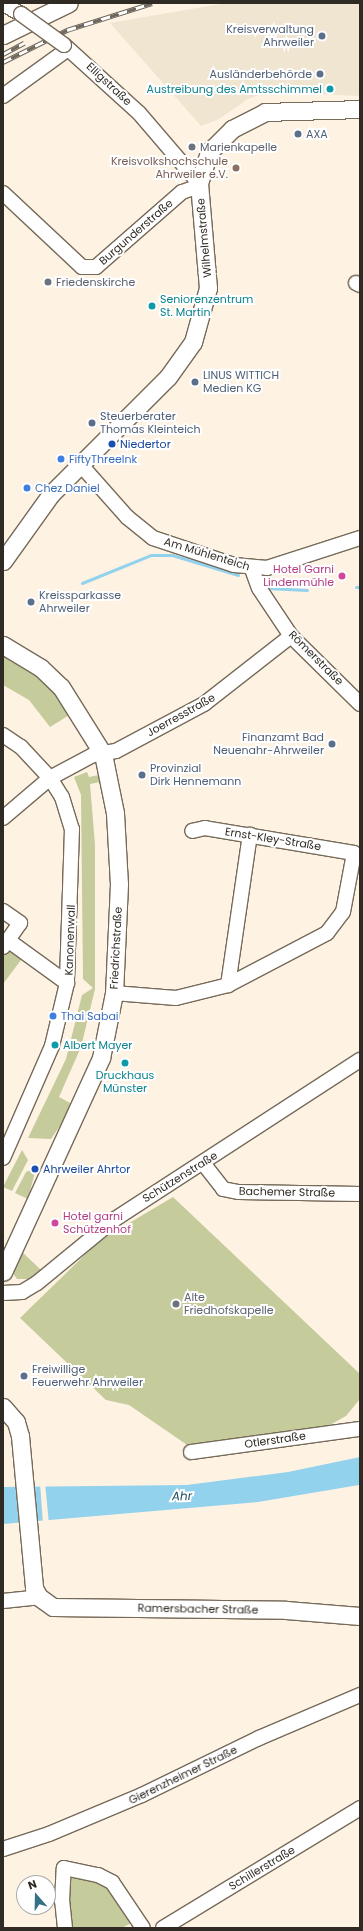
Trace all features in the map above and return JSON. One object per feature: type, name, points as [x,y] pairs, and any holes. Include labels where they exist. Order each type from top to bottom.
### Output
[{"type":"main road","points":[[3,35],[69,3]]},
{"type":"main road","name":"Wilhelmstraße","points":[[3,561],[35,512],[80,464],[168,377],[193,342],[203,313],[208,281],[199,184],[200,170],[209,152],[225,134],[250,117],[284,108],[360,109]]},
{"type":"main road","name":"Friedrichstraße","points":[[3,645],[41,668],[61,687],[103,754],[115,813],[119,884],[114,993],[98,1065],[3,1272]]},
{"type":"main road","points":[[3,1407],[16,1422],[21,1448],[31,1577],[39,1597]]},
{"type":"main road","name":"Ramersbacher Straße","points":[[39,1597],[53,1606],[286,1610],[360,1616]]},
{"type":"street","name":"Elligstraße","points":[[3,4],[21,14],[66,47],[139,112],[199,184]]},
{"type":"street","points":[[3,96],[66,47]]},
{"type":"street","name":"Burgunderstraße","points":[[3,192],[82,267],[96,267],[182,192],[199,184]]},
{"type":"street","name":"Am Mühlenteich","points":[[80,464],[127,517],[153,538],[252,569],[267,568],[360,538]]},
{"type":"street","name":"Römerstraße","points":[[252,569],[259,588],[291,636],[360,704]]},
{"type":"street","name":"Joerresstraße","points":[[3,818],[50,778],[93,755],[116,751],[204,704],[291,636]]},
{"type":"street","name":"Kanonenwall","points":[[3,735],[21,747],[50,778],[62,797],[72,829],[68,983],[52,1046],[3,1158]]},
{"type":"street","name":"Ernst-Kley-Straße","points":[[192,831],[205,828],[354,853],[343,912],[337,924],[327,933],[228,985]]},
{"type":"street","points":[[114,993],[176,998],[228,985],[250,835]]},
{"type":"street","points":[[3,911],[20,923],[6,944],[68,983]]},
{"type":"street","name":"Schützenstraße","points":[[3,1293],[22,1292],[37,1283],[109,1223],[360,1060]]},
{"type":"street","name":"Bachemer Straße","points":[[203,1163],[223,1189],[239,1192],[360,1194]]},
{"type":"street","name":"Otlerstraße","points":[[191,1452],[358,1427]]},
{"type":"street","points":[[3,1601],[39,1597]]},
{"type":"street","name":"Gierenzheimer Straße","points":[[3,1849],[49,1834],[142,1795],[259,1738],[360,1695]]},
{"type":"street","name":"Schillerstraße","points":[[163,1928],[360,1808]]},
{"type":"street","points":[[65,1928],[62,1901],[64,1868],[98,1875],[112,1882],[142,1928]]},
{"type":"shaded area","points":[[226,3],[360,3],[360,96],[267,92],[248,99],[219,119],[201,126],[110,23]]},
{"type":"green space","points":[[3,651],[34,670],[60,696],[71,714],[50,727],[29,700],[3,685]]},
{"type":"green space","points":[[87,772],[89,777],[104,774],[105,781],[90,784],[95,845],[95,989],[81,1047],[59,1097],[74,1105],[51,1139],[28,1138],[66,1059],[82,995],[93,988],[83,979],[81,795],[74,777]]},
{"type":"green space","points":[[9,945],[24,956],[3,984],[3,952]]},
{"type":"green space","points":[[22,1150],[28,1160],[12,1191],[3,1187]]},
{"type":"green space","points":[[31,1170],[35,1172],[28,1199],[15,1193],[26,1172]]},
{"type":"green space","points":[[173,1197],[360,1374],[360,1399],[346,1416],[326,1427],[193,1449],[129,1405],[106,1400],[20,1318],[99,1241]]},
{"type":"green space","points":[[19,1249],[41,1270],[29,1279],[17,1279],[12,1272]]},
{"type":"green space","points":[[73,1871],[102,1881],[135,1921],[122,1928],[69,1928],[65,1896]]},
{"type":"water","name":"Ahr","points":[[360,1457],[359,1485],[258,1502],[3,1524],[3,1487],[187,1485],[288,1472]]},
{"type":"pier","points":[[40,1483],[45,1483],[49,1524],[43,1524]]},
{"type":"waterway","points":[[82,583],[151,555],[172,555],[238,575]]},
{"type":"waterway","points":[[266,588],[307,590]]},
{"type":"railway","points":[[3,62],[67,30],[152,3]]},
{"type":"railway","points":[[3,54],[24,43]]},
{"type":"place","name":"Kreisverwaltung Ahrweiler","points":[[322,36]]},
{"type":"place","name":"Ausländerbehörde","points":[[320,74]]},
{"type":"place","name":"Austreibung des Amtsschimmel","points":[[330,89]]},
{"type":"place","name":"AXA","points":[[298,134]]},
{"type":"place","name":"Marienkapelle","points":[[192,147]]},
{"type":"place","name":"Kreisvolkshochschule Ahrweiler e.V.","points":[[236,168]]},
{"type":"place","name":"Friedenskirche","points":[[48,282]]},
{"type":"place","name":"Seniorenzentrum St. Martin","points":[[152,306]]},
{"type":"place","name":"LINUS WITTICH Medien KG","points":[[195,382]]},
{"type":"place","name":"Steuerberater Thomas Kleinteich","points":[[92,423]]},
{"type":"place","name":"Niedertor","points":[[112,444]]},
{"type":"place","name":"FiftyThreeInk","points":[[61,459]]},
{"type":"place","name":"Chez Daniel","points":[[27,488]]},
{"type":"place","name":"Hotel Garni Lindenmühle","points":[[342,576]]},
{"type":"place","name":"Kreissparkasse Ahrweiler","points":[[31,602]]},
{"type":"place","name":"Finanzamt Bad Neuenahr-Ahrweiler","points":[[332,744]]},
{"type":"place","name":"Provinzial Dirk Hennemann","points":[[142,775]]},
{"type":"place","name":"Thai Sabai","points":[[53,1016]]},
{"type":"place","name":"Albert Mayer","points":[[55,1045]]},
{"type":"place","name":"Druckhaus Münster","points":[[125,1063]]},
{"type":"place","name":"Ahrweiler Ahrtor","points":[[35,1169]]},
{"type":"place","name":"Hotel garni Schützenhof","points":[[55,1223]]},
{"type":"place","name":"Alte Friedhofskapelle","points":[[176,1304]]},
{"type":"place","name":"Freiwillige Feuerwehr Ahrweiler","points":[[24,1376]]}]
